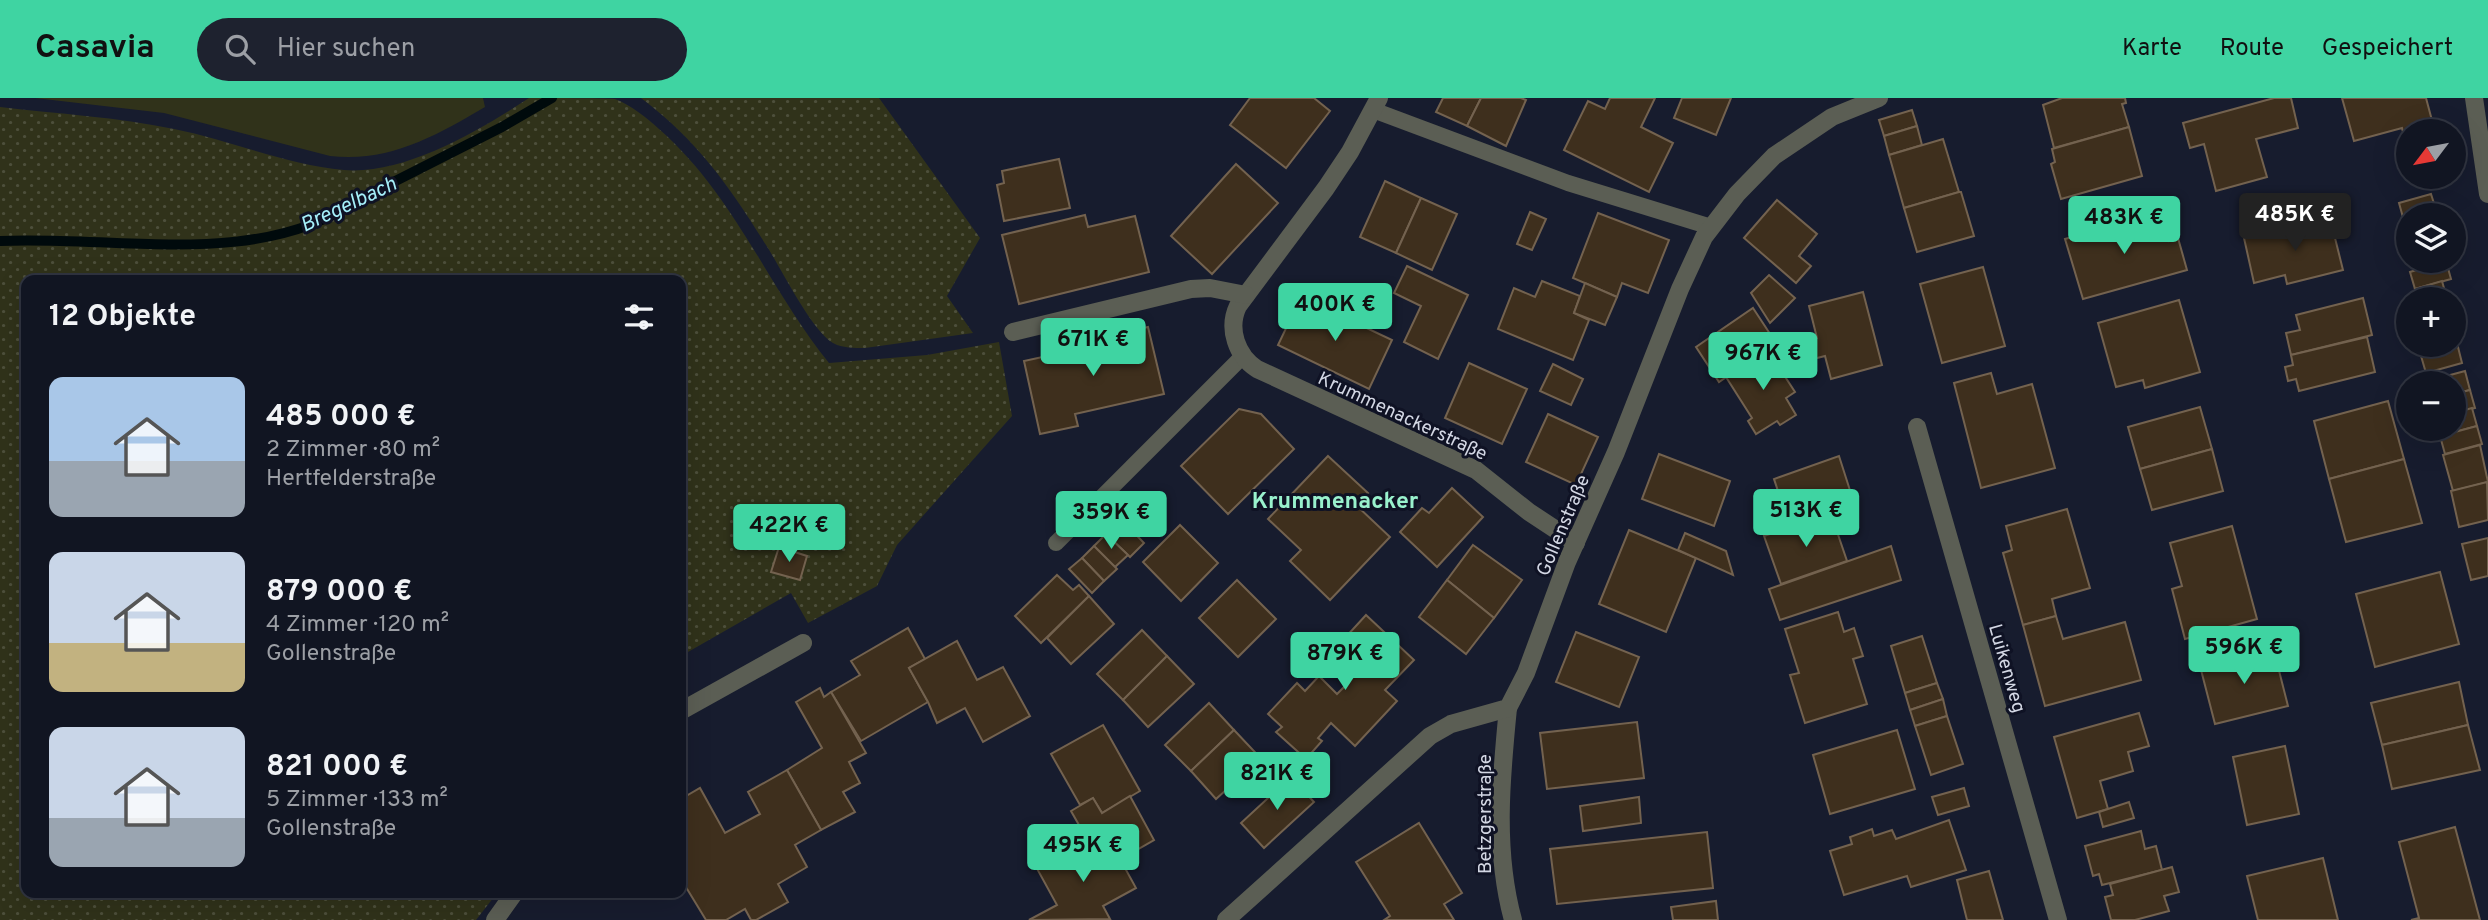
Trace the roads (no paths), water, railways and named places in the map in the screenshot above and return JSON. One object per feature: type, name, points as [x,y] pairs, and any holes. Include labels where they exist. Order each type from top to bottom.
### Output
[{"type":"street","name":"Gollenstraße","points":[[1508,708],[1527,673],[1576,543],[1621,440],[1692,260],[1711,227],[1751,177],[1774,156],[1832,117],[1879,98]]},
{"type":"street","points":[[2474,98],[2488,194]]},
{"type":"street","points":[[1243,356],[1236,344],[1233,323],[1236,311],[1326,188],[1376,104]]},
{"type":"street","points":[[1013,332],[1191,289],[1210,288],[1246,295]]},
{"type":"street","name":"Krummenackerstraße","points":[[1243,356],[1252,366],[1267,374],[1476,470],[1576,543]]},
{"type":"street","name":"Luikenweg","points":[[1917,427],[2058,920]]},
{"type":"street","points":[[686,708],[803,643]]},
{"type":"street","points":[[1226,920],[1430,736],[1451,724],[1508,708]]},
{"type":"street","name":"Betzgerstraße","points":[[1508,708],[1502,782],[1502,841],[1504,879],[1513,920]]},
{"type":"street","points":[[495,920],[511,898]]},
{"type":"lane","points":[[1376,104],[1568,183],[1711,227]]},
{"type":"lane","points":[[1056,542],[1243,356]]},
{"type":"waterway","name":"Bregelbach","points":[[0,241],[184,245],[276,235],[319,222],[502,127],[552,98]]},
{"type":"district","name":"Krummenacker","points":[[1335,500]]}]
